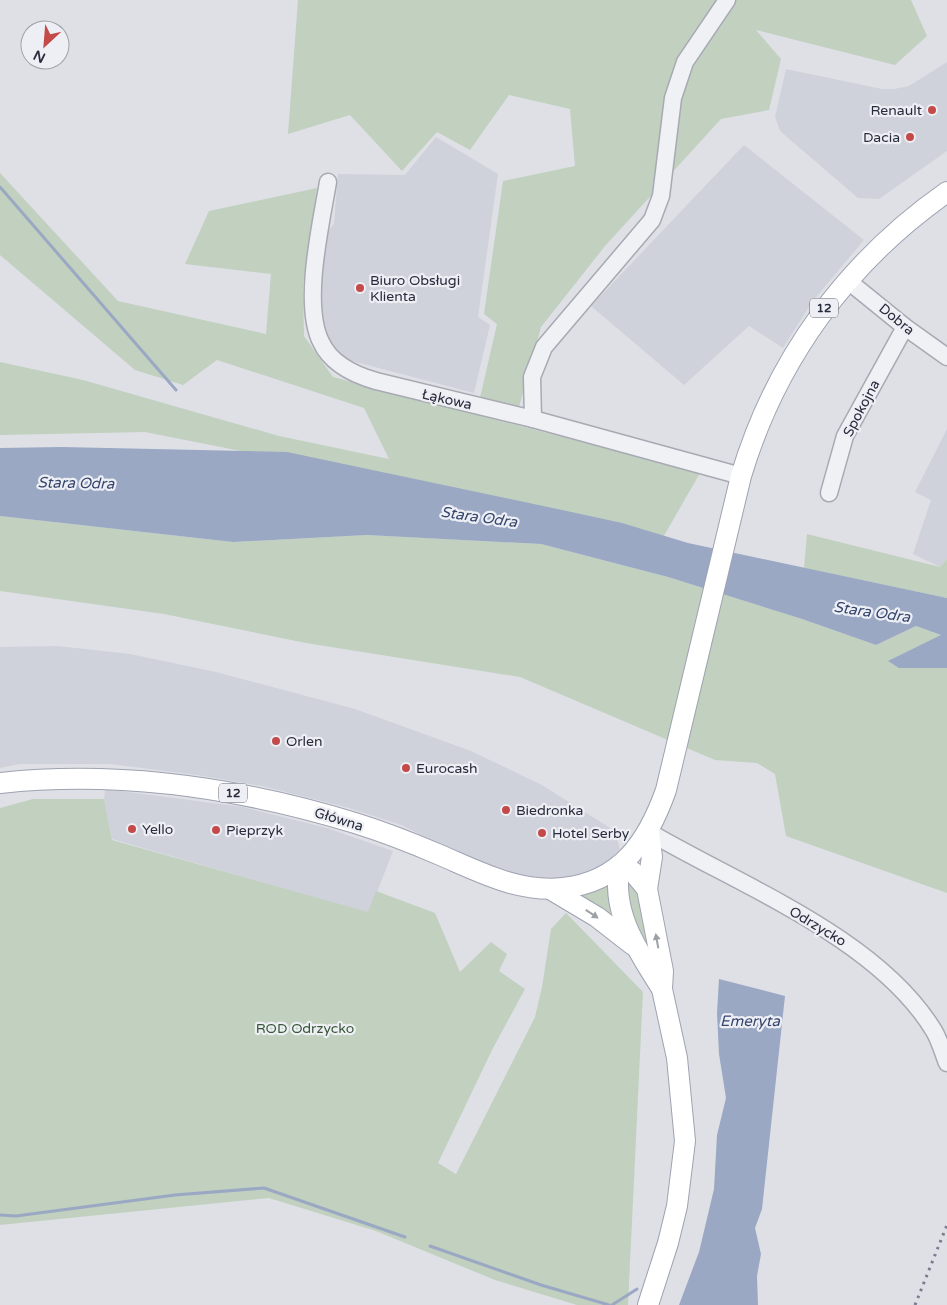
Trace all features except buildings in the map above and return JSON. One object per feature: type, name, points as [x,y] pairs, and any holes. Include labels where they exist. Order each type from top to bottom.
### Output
[{"type":"main road","name":"12","points":[[649,832],[666,790],[741,476],[752,441],[781,375],[810,328],[847,280],[894,233],[947,192]]},
{"type":"main road","name":"Główna","points":[[0,783],[112,779],[155,782],[252,797],[356,824],[505,882],[531,888],[550,889],[588,883],[620,865],[638,847],[649,832]]},
{"type":"main road","points":[[648,1305],[668,1243],[676,1206],[685,1141],[677,1058],[662,989],[663,971],[647,889],[652,857],[649,832]]},
{"type":"main road","points":[[647,889],[633,872],[620,865],[617,887],[621,912],[636,946],[662,989]]},
{"type":"main road","points":[[550,889],[597,917],[636,946]]},
{"type":"street","points":[[533,419],[532,377],[544,346],[652,220],[658,209],[673,98],[685,62],[727,0]]},
{"type":"street","name":"Łąkowa","points":[[328,182],[314,277],[313,307],[317,330],[328,352],[344,367],[364,378],[533,419],[741,476]]},
{"type":"street","name":"Dobra","points":[[847,280],[905,327],[947,357]]},
{"type":"street","name":"Spokojna","points":[[829,493],[845,436],[905,327]]},
{"type":"street","name":"Odrzycko","points":[[649,832],[846,943],[891,977],[915,1004],[935,1033],[947,1063]]},
{"type":"shaded area","points":[[947,62],[947,151],[879,199],[858,198],[780,131],[775,117],[786,69],[882,89],[894,89],[909,86]]},
{"type":"shaded area","points":[[436,137],[498,174],[478,317],[490,325],[474,393],[348,360],[329,342],[322,326],[320,280],[324,236],[334,224],[338,174],[405,175]]},
{"type":"shaded area","points":[[744,145],[864,240],[812,302],[783,348],[749,326],[684,385],[591,306]]},
{"type":"shaded area","points":[[947,429],[947,559],[940,567],[913,554],[931,500],[915,492]]},
{"type":"shaded area","points":[[58,646],[130,654],[216,672],[355,709],[471,751],[542,785],[615,831],[620,849],[603,865],[574,876],[544,881],[509,873],[454,851],[401,825],[349,808],[262,786],[197,775],[110,764],[20,764],[0,768],[0,647]]},
{"type":"shaded area","points":[[105,789],[243,807],[327,828],[393,851],[369,913],[112,839],[104,799]]},
{"type":"green space","points":[[298,0],[911,0],[927,36],[895,65],[756,30],[781,59],[769,110],[721,119],[605,246],[541,327],[519,407],[480,398],[497,324],[484,314],[503,181],[575,166],[570,109],[509,95],[470,150],[437,132],[402,171],[350,115],[288,134]]},
{"type":"green space","points":[[0,173],[118,301],[266,334],[271,274],[185,264],[209,211],[317,188],[303,285],[304,336],[333,377],[700,473],[661,541],[292,461],[145,432],[0,435],[0,362],[83,380],[279,436],[389,459],[364,408],[217,360],[183,385],[135,370],[0,255]]},
{"type":"green space","points":[[0,516],[233,542],[367,535],[541,544],[668,577],[802,619],[876,645],[916,626],[941,635],[899,668],[947,668],[947,893],[786,836],[775,774],[757,763],[715,760],[520,677],[306,643],[164,614],[0,591]]},
{"type":"green space","points":[[807,534],[940,567],[947,559],[947,598],[804,568]]},
{"type":"green space","name":"ROD Odrzycko","points":[[33,799],[104,799],[112,840],[368,912],[376,891],[435,913],[460,972],[491,942],[507,954],[499,971],[525,989],[493,1048],[438,1163],[456,1174],[535,1017],[542,987],[551,929],[566,913],[643,992],[628,1305],[577,1305],[495,1280],[376,1231],[269,1198],[0,1225],[0,808]]},
{"type":"green space","points":[[623,874],[636,882],[659,974],[632,922]]},
{"type":"green space","points":[[610,884],[620,922],[572,897]]},
{"type":"water","name":"Stara Odra","points":[[62,447],[287,452],[622,523],[688,543],[947,598],[947,668],[899,668],[888,661],[941,635],[916,626],[876,645],[802,619],[668,577],[541,544],[367,535],[233,542],[0,516],[0,448]]},
{"type":"water","name":"Emeryta","points":[[719,979],[785,996],[762,1209],[755,1228],[761,1254],[757,1276],[758,1305],[679,1305],[699,1252],[714,1189],[717,1135],[726,1098],[719,1054],[717,1013]]},
{"type":"waterway","points":[[0,187],[176,390]]},
{"type":"waterway","points":[[0,1215],[16,1216],[175,1195],[264,1188],[405,1237]]},
{"type":"waterway","points":[[430,1246],[541,1285],[609,1305]]},
{"type":"waterway","points":[[612,1305],[637,1289]]},
{"type":"railway","points":[[915,1305],[947,1225]]},
{"type":"place","name":"Renault","points":[[932,110]]},
{"type":"place","name":"Dacia","points":[[910,137]]},
{"type":"place","name":"Biuro Obsługi Klienta","points":[[360,288]]},
{"type":"place","name":"Orlen","points":[[276,741]]},
{"type":"place","name":"Eurocash","points":[[406,768]]},
{"type":"place","name":"Biedronka","points":[[506,810]]},
{"type":"place","name":"Yello","points":[[132,829]]},
{"type":"place","name":"Pieprzyk","points":[[216,830]]},
{"type":"place","name":"Hotel Serby","points":[[542,833]]}]
